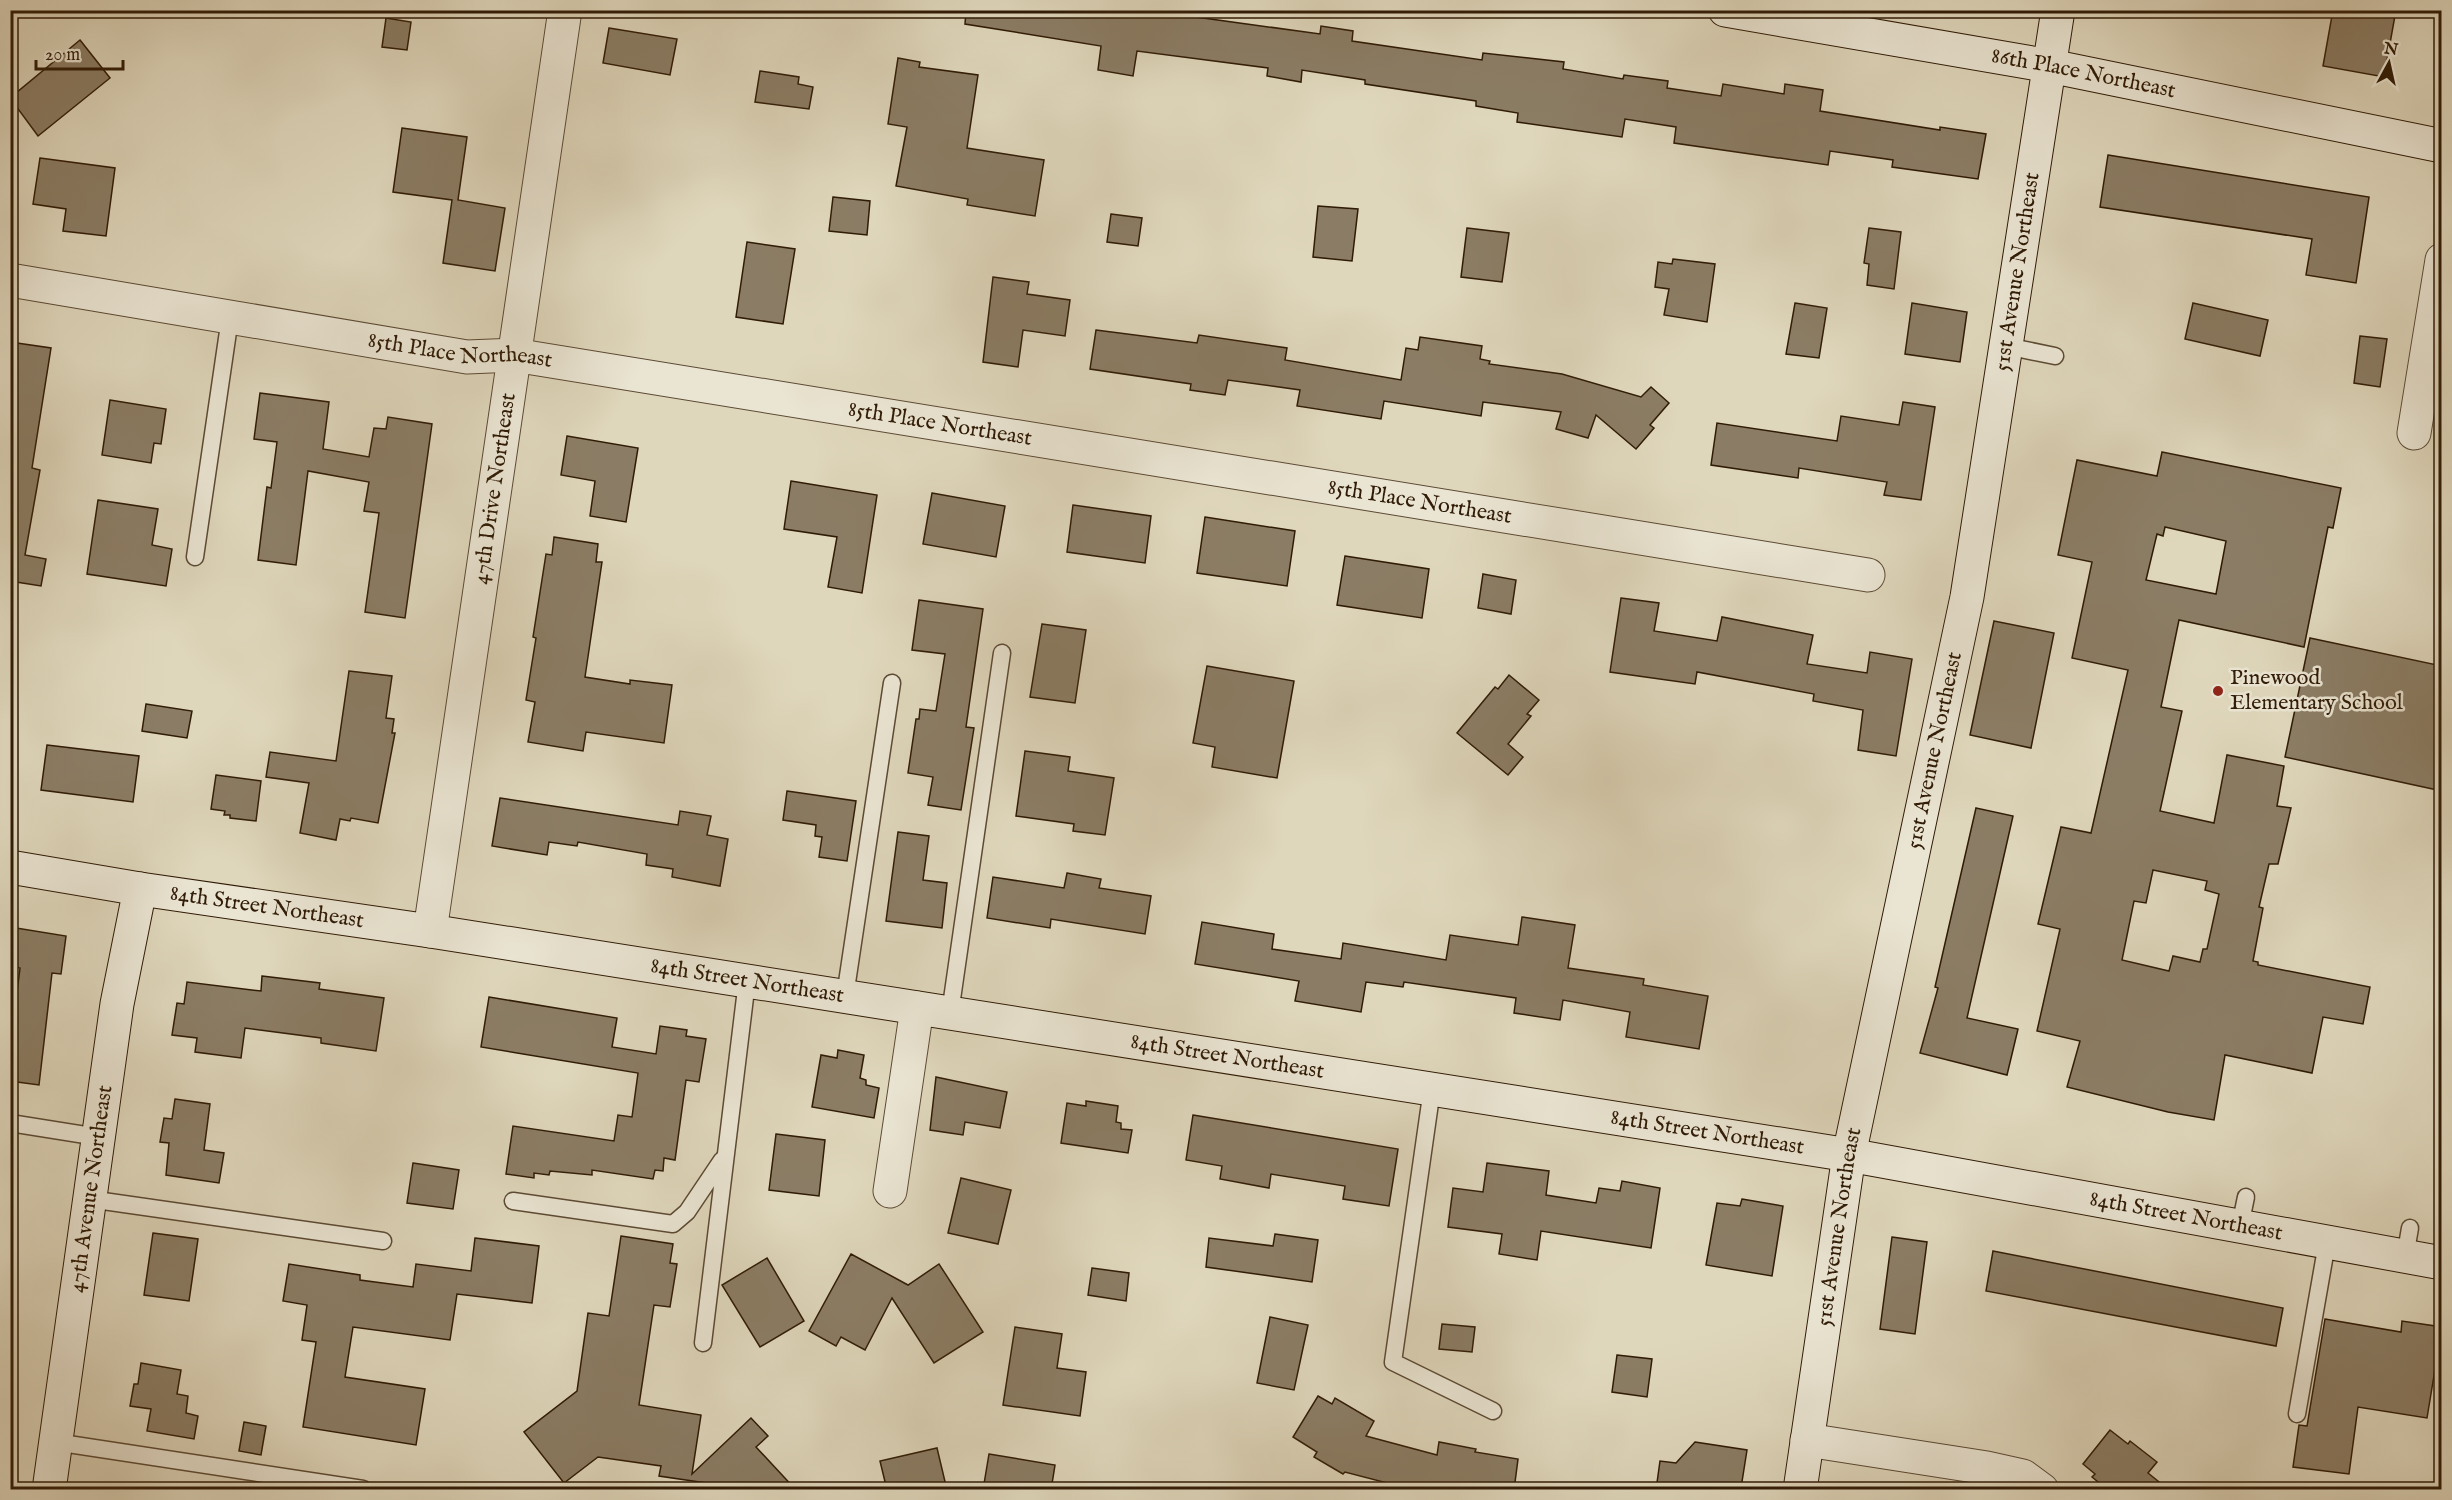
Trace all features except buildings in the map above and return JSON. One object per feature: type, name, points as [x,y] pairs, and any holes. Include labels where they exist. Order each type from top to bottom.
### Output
[{"type":"street","name":"47th Drive Northeast","points":[[430,931],[565,10]]},
{"type":"street","name":"86th Place Northeast","points":[[1725,10],[2050,66],[2442,146]]},
{"type":"street","name":"51st Avenue Northeast","points":[[1800,1490],[1849,1155],[1966,597],[2058,10]]},
{"type":"street","points":[[2414,433],[2442,260]]},
{"type":"street","name":"85th Place Northeast","points":[[10,280],[467,357],[514,355],[1868,575]]},
{"type":"street","name":"84th Street Northeast","points":[[10,867],[1849,1155],[2243,1212],[2327,1243],[2408,1243],[2442,1263]]},
{"type":"street","name":"47th Avenue Northeast","points":[[49,1490],[117,1004],[140,889]]},
{"type":"street","points":[[890,1191],[917,1008]]},
{"type":"street","points":[[1808,1440],[1987,1468],[2023,1476],[2042,1490]]},
{"type":"lane","points":[[195,556],[230,318]]},
{"type":"lane","points":[[2006,346],[2055,356]]},
{"type":"lane","points":[[950,1013],[1002,653]]},
{"type":"lane","points":[[845,996],[892,683]]},
{"type":"lane","points":[[703,1343],[747,981]]},
{"type":"lane","points":[[1432,1089],[1393,1362],[1493,1411]]},
{"type":"lane","points":[[10,1123],[98,1137]]},
{"type":"lane","points":[[513,1202],[673,1224],[687,1212],[726,1154]]},
{"type":"lane","points":[[90,1199],[383,1241]]},
{"type":"lane","points":[[2297,1414],[2327,1243]]},
{"type":"lane","points":[[55,1442],[363,1489]]},
{"type":"place","name":"Pinewood Elementary School","points":[[2218,691]]}]
